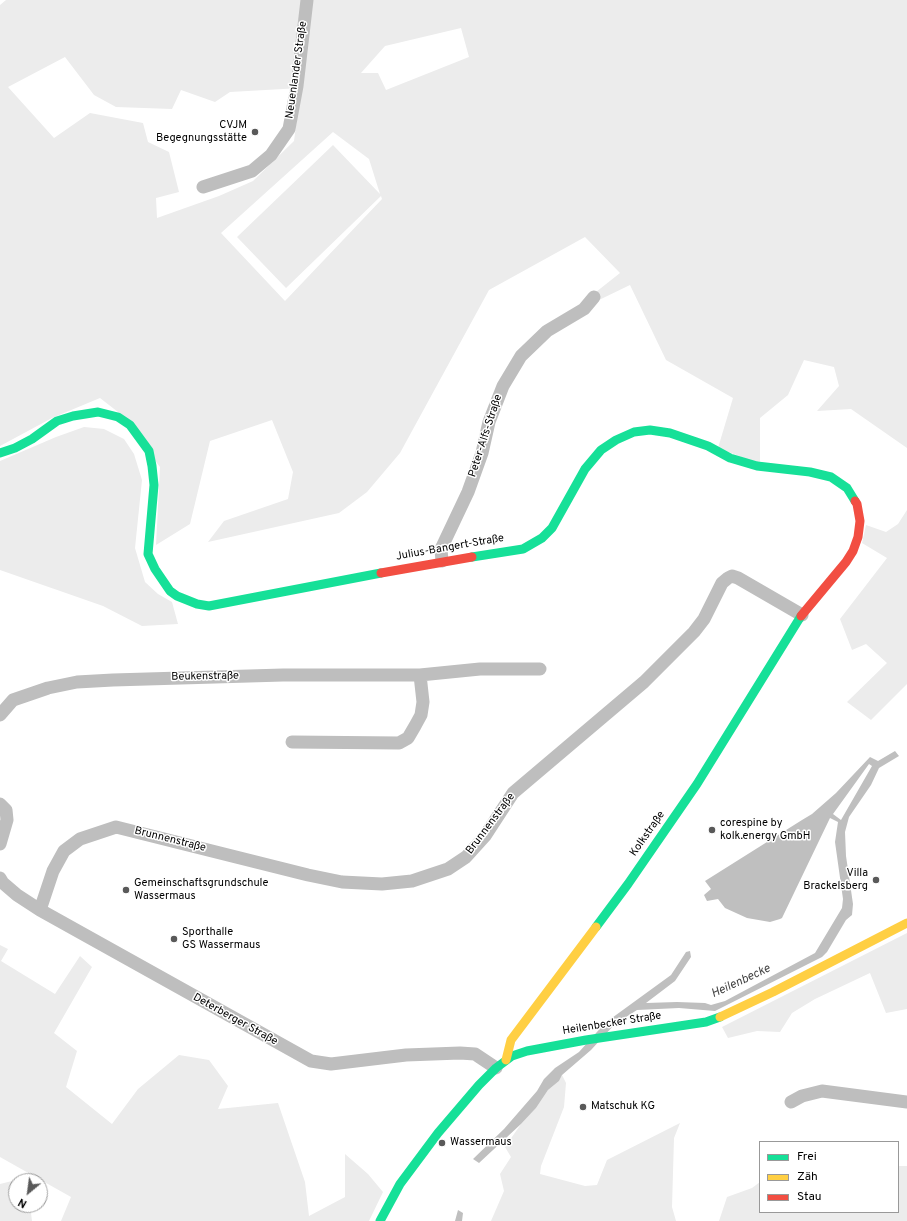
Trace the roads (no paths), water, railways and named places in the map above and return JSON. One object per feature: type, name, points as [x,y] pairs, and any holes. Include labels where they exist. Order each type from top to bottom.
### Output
[{"type":"street","name":"Neuenlander Straße","points":[[203,188],[252,171],[271,155],[289,129],[297,86],[307,0]]},
{"type":"street","name":"Peter-Alfs-Straße","points":[[442,561],[441,549],[468,492],[480,460],[489,422],[503,386],[521,356],[547,331],[584,309],[594,297]]},
{"type":"street","name":"Julius-Bangert-Straße","points":[[0,453],[15,448],[32,439],[57,421],[73,416],[98,412],[118,417],[130,425],[149,451],[152,466],[154,485],[149,526],[148,554],[155,569],[170,591],[186,601],[209,606],[442,561],[523,549],[542,538],[552,528],[584,469],[601,450],[616,440],[634,432],[650,430],[670,433],[708,446],[730,458],[757,466],[810,472],[831,477],[847,488],[857,504],[860,521],[858,537],[853,551],[846,562],[802,615]]},
{"type":"street","name":"Brunnenstraße","points":[[40,910],[53,871],[64,851],[80,839],[116,827],[308,875],[342,882],[382,884],[412,881],[448,869],[466,857],[485,836],[513,793],[644,682],[694,632],[704,619],[722,583],[728,578],[732,576],[738,578],[802,615]]},
{"type":"street","name":"Kolkstraße","points":[[501,1064],[511,1040],[628,884],[697,784],[802,615]]},
{"type":"street","name":"Beukenstraße","points":[[0,715],[13,700],[48,688],[77,682],[283,675],[420,675],[480,669],[540,669]]},
{"type":"street","points":[[292,742],[399,743],[408,738],[421,715],[423,702],[420,675]]},
{"type":"street","points":[[0,844],[7,820],[6,810],[1,802]]},
{"type":"street","name":"Deterberger Straße","points":[[0,878],[3,883],[17,895],[40,910],[312,1061],[331,1064],[406,1055],[460,1053],[475,1054],[501,1064]]},
{"type":"street","name":"Heilenbecker Straße","points":[[380,1221],[400,1184],[430,1144],[463,1103],[501,1064],[527,1051],[586,1040],[706,1022],[723,1016],[821,968],[907,923]]},
{"type":"street","points":[[791,1102],[802,1096],[822,1091],[907,1102]]},
{"type":"place","name":"CVJM Begegnungsstätte","points":[[255,132]]},
{"type":"place","name":"corespine by kolk.energy GmbH","points":[[712,830]]},
{"type":"place","name":"Villa Brackelsberg","points":[[876,880]]},
{"type":"place","name":"Gemeinschaftsgrundschule Wassermaus","points":[[126,890]]},
{"type":"place","name":"Sporthalle GS Wassermaus","points":[[174,939]]},
{"type":"place","name":"Matschuk KG","points":[[583,1107]]},
{"type":"place","name":"Wassermaus","points":[[442,1143]]},
{"type":"water label","name":"Heilenbecke","points":[[741,982]]}]
